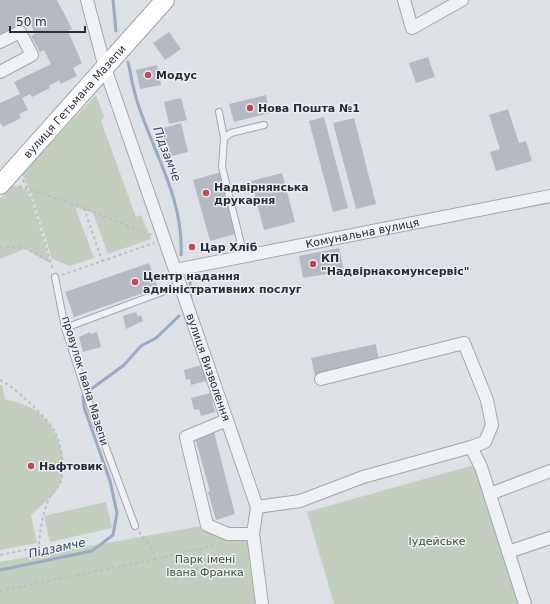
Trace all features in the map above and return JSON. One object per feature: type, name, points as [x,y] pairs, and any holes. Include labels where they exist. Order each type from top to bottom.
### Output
[{"type":"main road","name":"вулиця Гетьмана Мазепи","points":[[8,185],[105,68],[165,0]]},
{"type":"street","name":"вулиця Визволення","points":[[87,0],[105,68],[257,507],[253,534],[262,604]]},
{"type":"street","points":[[404,0],[412,28],[462,0]]},
{"type":"street","points":[[0,42],[20,32],[32,55],[0,72]]},
{"type":"street","name":"Комунальна вулиця","points":[[175,270],[550,196]]},
{"type":"street","points":[[257,507],[300,502],[363,477],[471,447],[485,442],[492,425],[487,400],[464,343],[321,379]]},
{"type":"street","points":[[227,420],[186,437],[207,525],[228,534],[253,534]]},
{"type":"street","points":[[471,447],[481,467],[525,604]]},
{"type":"street","points":[[490,494],[550,471]]},
{"type":"street","points":[[508,552],[550,538]]},
{"type":"lane","points":[[219,112],[224,138],[222,167],[244,256]]},
{"type":"lane","points":[[224,138],[231,133],[264,125]]},
{"type":"lane","name":"провулок Івана Мазепи","points":[[55,277],[65,328],[90,405],[135,526]]},
{"type":"lane","points":[[65,328],[181,285]]},
{"type":"path","points":[[21,174],[27,188],[55,277],[154,243]]},
{"type":"path","points":[[8,185],[27,188],[84,208],[151,235]]},
{"type":"path","points":[[84,208],[102,261]]},
{"type":"path","points":[[0,247],[25,248],[51,262]]},
{"type":"path","points":[[0,380],[9,384],[31,404],[54,429],[62,451],[61,481],[49,499],[41,519],[39,547],[0,555]]},
{"type":"path","points":[[135,526],[151,546],[156,559]]},
{"type":"path","points":[[0,591],[156,559],[226,542]]},
{"type":"green space","points":[[96,95],[104,117],[101,121],[136,217],[141,215],[151,239],[108,254],[93,213],[75,207],[94,258],[70,266],[52,259],[33,197],[22,174]]},
{"type":"green space","points":[[12,185],[26,189],[31,199],[50,263],[25,249],[0,259],[0,199]]},
{"type":"green space","name":"Нафтовик","points":[[0,385],[2,385],[5,399],[33,409],[50,425],[59,442],[63,461],[63,470],[61,480],[56,490],[31,515],[37,543],[0,550]]},
{"type":"green space","name":"Іудейське","points":[[481,463],[522,604],[334,604],[307,512]]},
{"type":"green space","points":[[106,502],[112,528],[50,542],[44,516]]},
{"type":"green space","name":"Парк імені Івана Франка","points":[[207,525],[253,534],[261,604],[0,604],[0,562]]},
{"type":"building","points":[[0,0],[57,0],[72,29],[68,31],[82,63],[73,68],[77,76],[61,84],[59,80],[49,86],[50,88],[32,97],[30,94],[22,98],[28,110],[19,114],[21,118],[3,127],[0,123],[0,103],[20,94],[14,82],[51,64],[44,50],[40,52],[31,36],[35,34],[30,21],[0,35]]},
{"type":"building","points":[[169,32],[181,49],[165,60],[153,43]]},
{"type":"building","points":[[428,57],[435,77],[416,83],[409,63]]},
{"type":"building","name":"Модус","points":[[157,65],[161,85],[140,89],[136,70]]},
{"type":"building","name":"Нова Пошта №1","points":[[266,95],[270,113],[234,122],[229,104]]},
{"type":"building","points":[[181,98],[187,120],[169,124],[164,102]]},
{"type":"building","points":[[508,109],[519,143],[526,141],[532,161],[496,171],[490,152],[500,149],[489,115]]},
{"type":"building","points":[[324,117],[348,208],[333,212],[309,121]]},
{"type":"building","points":[[354,118],[376,204],[356,209],[333,123]]},
{"type":"building","points":[[181,123],[188,152],[168,157],[160,129]]},
{"type":"building","points":[[221,172],[238,233],[210,241],[193,180]]},
{"type":"building","points":[[282,173],[295,222],[264,230],[251,181]]},
{"type":"building","points":[[339,248],[344,271],[303,278],[299,256]]},
{"type":"building","points":[[149,263],[158,288],[74,317],[65,292]]},
{"type":"building","points":[[136,312],[138,317],[141,315],[143,321],[126,329],[123,316]]},
{"type":"building","points":[[90,332],[90,334],[97,332],[101,347],[83,352],[79,337]]},
{"type":"building","points":[[376,344],[379,361],[315,375],[311,358]]},
{"type":"building","points":[[202,365],[206,381],[191,385],[190,379],[186,380],[184,370]]},
{"type":"building","points":[[210,393],[215,412],[201,416],[199,409],[194,410],[191,398]]},
{"type":"building","points":[[214,432],[235,514],[216,520],[208,492],[210,491],[195,438]]},
{"type":"waterway","name":"Підзамче","points":[[113,0],[116,31]]},
{"type":"waterway","name":"Підзамче","points":[[128,62],[137,101],[173,195],[181,234],[181,255]]},
{"type":"waterway","name":"Підзамче","points":[[190,282],[191,301]]},
{"type":"waterway","name":"Підзамче","points":[[90,390],[124,365],[141,346],[156,338],[179,316]]},
{"type":"waterway","name":"Підзамче","points":[[0,570],[92,551],[113,535],[117,513],[110,481],[84,407],[83,396]]},
{"type":"place","name":"Модус","points":[[148,75]]},
{"type":"place","name":"Нова Пошта №1","points":[[250,108]]},
{"type":"place","name":"Надвірнянська друкарня","points":[[206,193]]},
{"type":"place","name":"Цар Хліб","points":[[192,247]]},
{"type":"place","name":"КП \"Надвірнакомунсервіс\"","points":[[313,264]]},
{"type":"place","name":"Центр надання адміністративних послуг","points":[[135,282]]},
{"type":"place","name":"Нафтовик","points":[[31,466]]}]
